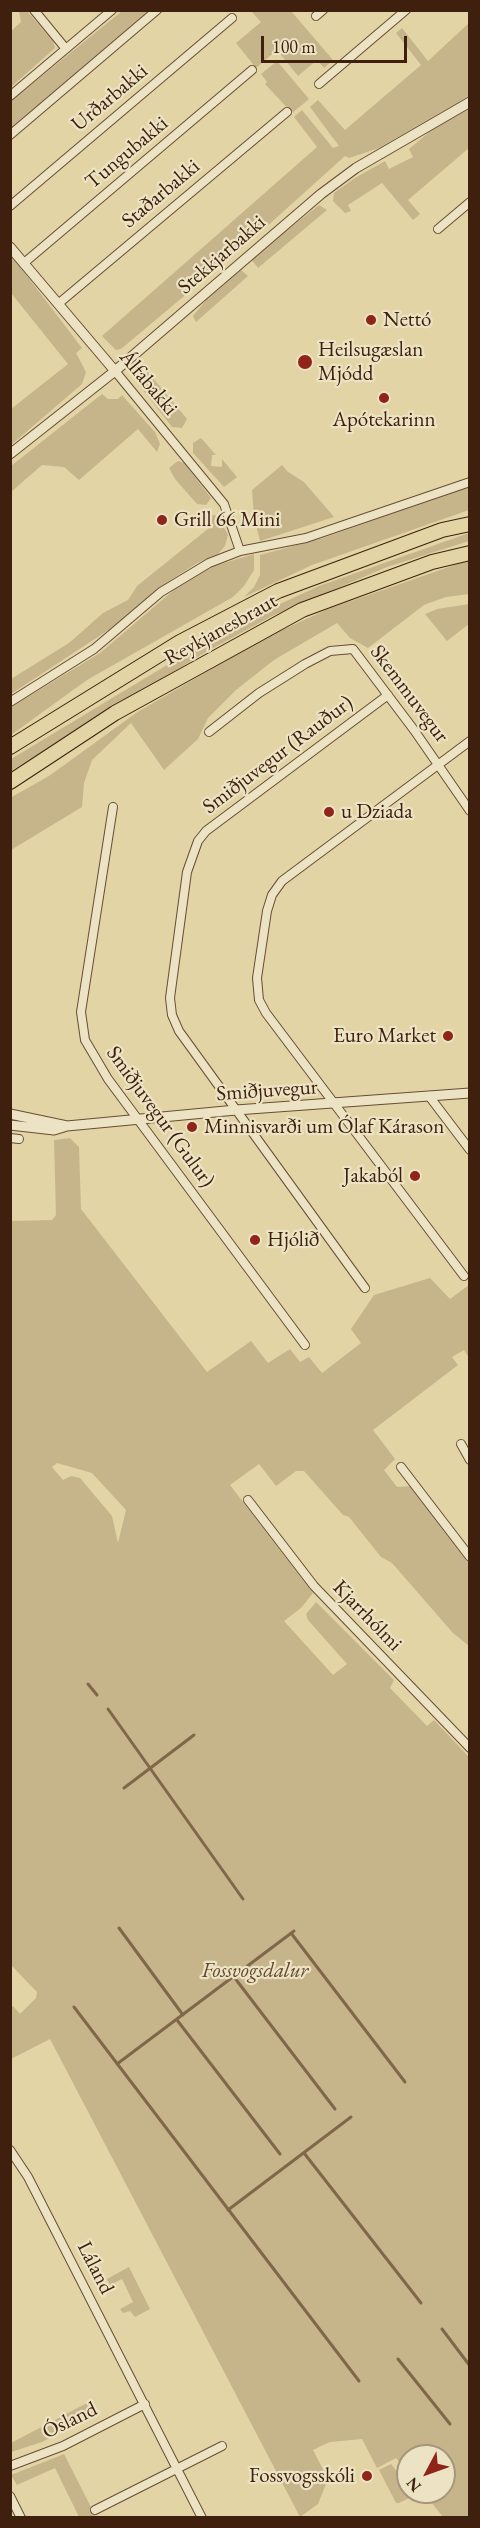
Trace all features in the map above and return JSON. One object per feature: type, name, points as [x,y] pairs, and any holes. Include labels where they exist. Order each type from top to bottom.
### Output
[{"type":"highway","name":"Reykjanesbraut","points":[[10,747],[180,642],[278,591],[442,530],[470,522]]},
{"type":"highway","name":"Reykjanesbraut","points":[[10,782],[115,713],[302,610],[432,562],[470,554]]},
{"type":"street","points":[[34,10],[66,49]]},
{"type":"street","points":[[10,96],[112,10]]},
{"type":"street","points":[[10,135],[157,10]]},
{"type":"street","points":[[319,84],[406,10]]},
{"type":"street","name":"Urðarbakki","points":[[10,206],[232,18]]},
{"type":"street","name":"Tungubakki","points":[[24,263],[252,70]]},
{"type":"street","name":"Stekkjarbakki","points":[[10,454],[115,371],[321,194],[356,168],[470,102]]},
{"type":"street","name":"Staðarbakki","points":[[58,304],[287,112]]},
{"type":"street","points":[[438,229],[470,202]]},
{"type":"street","name":"Álfabakki","points":[[10,247],[218,495],[233,524],[240,551]]},
{"type":"street","points":[[10,702],[94,650],[161,592],[186,576],[240,551],[306,538],[470,482]]},
{"type":"street","name":"Skemmuvegur","points":[[209,732],[259,693],[330,651],[353,649],[470,811]]},
{"type":"street","name":"Smiðjuvegur (Rauður)","points":[[365,1288],[179,1031],[171,1006],[180,919],[194,850],[206,831],[388,695]]},
{"type":"street","points":[[464,1276],[266,1013],[259,1000],[256,978],[267,911],[272,895],[282,881],[470,741]]},
{"type":"street","name":"Smiðjuvegur (Gulur)","points":[[113,807],[81,1021],[85,1040],[93,1057],[138,1121],[305,1345]]},
{"type":"street","name":"Smiðjuvegur","points":[[10,1125],[54,1130],[67,1126],[236,1110],[470,1093]]},
{"type":"street","points":[[429,1096],[470,1150]]},
{"type":"street","name":"Smiðjuvegur","points":[[10,1114],[67,1126]]},
{"type":"street","points":[[461,1444],[470,1460]]},
{"type":"street","points":[[400,1467],[468,1551]]},
{"type":"street","name":"Kjarrhólmi","points":[[248,1500],[314,1586],[470,1748]]},
{"type":"street","name":"Láland","points":[[10,2150],[28,2177],[202,2517]]},
{"type":"street","name":"Ósland","points":[[10,2466],[63,2446],[144,2404]]},
{"type":"street","points":[[95,2510],[222,2446]]},
{"type":"street","points":[[10,2496],[21,2517]]},
{"type":"green space","points":[[19,11],[27,11],[53,41],[55,48],[11,87],[11,31],[21,22]]},
{"type":"green space","points":[[122,11],[150,11],[11,128],[11,101]]},
{"type":"green space","points":[[251,11],[291,11],[333,60],[324,68],[317,60],[298,76],[277,50],[256,68],[236,43],[261,22]]},
{"type":"green space","points":[[469,23],[469,96],[379,148],[349,158],[345,156],[264,229],[121,349],[116,350],[102,336],[317,147],[294,117],[302,110],[333,148],[339,146],[310,107],[318,100],[345,130],[421,65],[396,33],[402,28],[428,61]]},
{"type":"green space","points":[[277,61],[309,99],[292,113],[265,84],[267,82],[261,74]]},
{"type":"green space","points":[[469,109],[469,148],[408,200],[420,214],[413,220],[382,183],[348,205],[351,211],[345,213],[333,201],[334,193],[385,161],[389,169],[413,157],[409,149],[433,129]]},
{"type":"green space","points":[[319,205],[327,210],[258,268],[251,259]]},
{"type":"green space","points":[[11,255],[82,348],[76,353],[86,372],[82,384],[11,445],[11,409],[68,364],[11,293]]},
{"type":"green space","points":[[241,270],[248,276],[196,322],[193,316],[206,300]]},
{"type":"green space","points":[[147,371],[187,419],[182,428],[172,427],[140,386],[137,380]]},
{"type":"green space","points":[[102,394],[108,399],[118,399],[122,395],[155,432],[160,444],[157,452],[138,429],[79,480],[64,467],[42,465],[11,492],[11,466]]},
{"type":"green space","points":[[201,438],[216,455],[212,455],[211,466],[222,467],[222,459],[237,477],[224,487],[193,453],[193,443]]},
{"type":"green space","points":[[178,461],[184,463],[211,498],[206,505],[197,504],[175,479],[169,468]]},
{"type":"green space","points":[[282,465],[288,472],[304,482],[334,517],[260,541],[254,517],[252,490]]},
{"type":"green space","points":[[469,487],[469,510],[312,565],[244,597],[254,587],[260,575],[260,555],[323,538]]},
{"type":"green space","points":[[218,516],[228,535],[225,546],[218,554],[197,563],[166,583],[113,627],[11,694],[11,679],[69,643],[103,613],[128,600],[137,586],[209,528],[207,517]]},
{"type":"green space","points":[[469,533],[469,541],[387,567],[272,616],[204,653],[11,771],[11,759],[230,627],[319,586]]},
{"type":"green space","points":[[254,554],[254,570],[244,586],[233,597],[87,680],[11,735],[11,707],[100,653],[175,589],[214,566]]},
{"type":"green space","points":[[469,560],[469,594],[446,597],[424,605],[368,648],[350,638],[337,623],[274,660],[236,690],[208,718],[198,739],[164,770],[131,723],[92,760],[84,783],[82,807],[11,850],[10,798],[49,776],[136,713],[265,638],[328,609]]},
{"type":"green space","points":[[469,604],[469,624],[447,641],[425,614],[437,609]]},
{"type":"green space","name":"Fossvogsdalur","points":[[70,1138],[79,1147],[81,1209],[207,1372],[251,1341],[268,1363],[290,1349],[300,1362],[309,1357],[322,1373],[361,1343],[351,1329],[374,1295],[430,1278],[450,1299],[469,1285],[469,1358],[464,1350],[452,1357],[458,1365],[373,1430],[395,1459],[384,1470],[397,1487],[411,1486],[469,1564],[469,1646],[453,1633],[392,1563],[381,1557],[349,1517],[343,1515],[304,1471],[296,1471],[276,1486],[259,1464],[230,1485],[313,1593],[301,1608],[284,1621],[333,1675],[347,1664],[308,1620],[306,1614],[316,1602],[394,1680],[390,1688],[427,1726],[434,1720],[469,1757],[469,2517],[443,2517],[433,2504],[456,2504],[456,2444],[396,2444],[396,2458],[377,2468],[362,2439],[330,2442],[313,2450],[328,2479],[318,2504],[300,2517],[50,2039],[11,2059],[11,2008],[13,2006],[20,2014],[36,1998],[37,1992],[11,1965],[11,1221],[52,1220],[56,1215],[54,1140]],"holes":[[[57,1463],[92,1473],[126,1510],[118,1543],[112,1516],[80,1478],[71,1476],[63,1480],[52,1467]]]},
{"type":"green space","points":[[129,2267],[150,2309],[135,2317],[130,2311],[123,2313],[120,2309],[133,2302],[122,2279],[110,2285],[107,2279]]},
{"type":"green space","points":[[89,2402],[95,2414],[42,2442],[11,2452],[11,2443]]},
{"type":"green space","points":[[64,2454],[96,2517],[79,2517],[55,2468],[17,2485],[11,2475]]},
{"type":"green space","points":[[391,2464],[396,2470],[396,2503],[379,2470]]},
{"type":"waterway","points":[[88,1684],[97,1695]]},
{"type":"waterway","points":[[108,1709],[243,1899]]},
{"type":"waterway","points":[[124,1788],[194,1735]]},
{"type":"waterway","points":[[119,1928],[183,2015]]},
{"type":"waterway","points":[[117,2064],[294,1931]]},
{"type":"waterway","points":[[291,1933],[405,2082]]},
{"type":"waterway","points":[[234,1977],[335,2109]]},
{"type":"waterway","points":[[74,2007],[359,2381]]},
{"type":"waterway","points":[[177,2020],[280,2154]]},
{"type":"waterway","points":[[228,2210],[351,2117]]},
{"type":"waterway","points":[[304,2153],[421,2303]]},
{"type":"waterway","points":[[442,2329],[470,2366]]},
{"type":"waterway","points":[[398,2359],[450,2424]]},
{"type":"place","name":"Nettó","points":[[371,320]]},
{"type":"place","name":"Heilsugæslan Mjódd","points":[[305,362]]},
{"type":"place","name":"Apótekarinn","points":[[384,398]]},
{"type":"place","name":"Grill 66 Mini","points":[[162,520]]},
{"type":"place","name":"u Dziada","points":[[329,812]]},
{"type":"place","name":"Euro Market","points":[[448,1036]]},
{"type":"place","name":"Minnisvarði um Ólaf Kárason","points":[[192,1127]]},
{"type":"place","name":"Jakaból","points":[[415,1176]]},
{"type":"place","name":"Hjólið","points":[[255,1240]]},
{"type":"place","name":"Fossvogsskóli","points":[[367,2476]]}]
